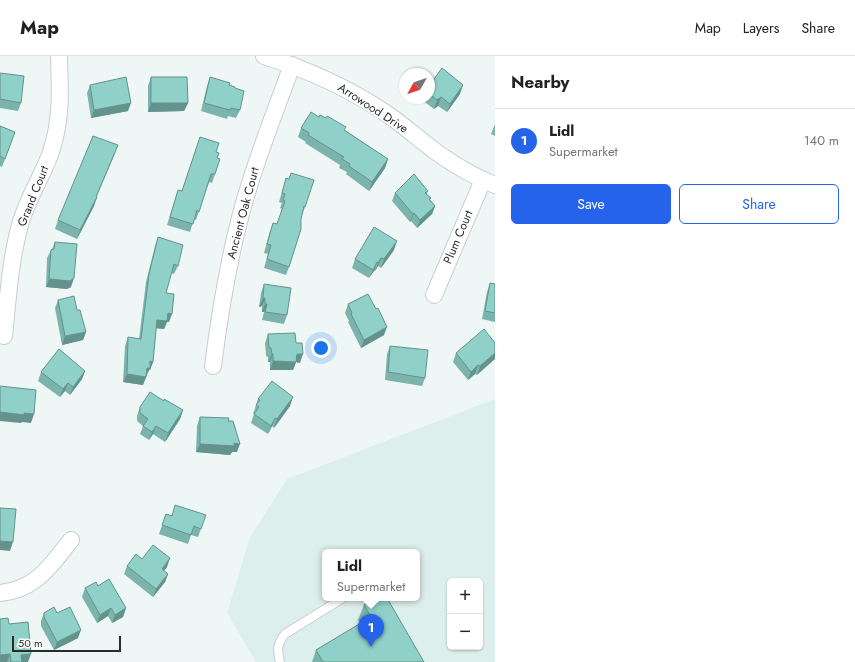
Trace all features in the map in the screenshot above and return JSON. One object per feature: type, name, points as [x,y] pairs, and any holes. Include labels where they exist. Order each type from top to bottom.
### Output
[{"type":"street","name":"Grand Court","points":[[4,336],[13,254],[20,224],[31,194],[50,154],[57,131],[60,107],[59,56]]},
{"type":"street","name":"Arrowood Drive","points":[[264,56],[292,65],[334,83],[360,97],[391,117],[439,154],[460,168],[489,182]]},
{"type":"street","name":"Ancient Oak Court","points":[[213,366],[227,271],[244,202],[292,65]]},
{"type":"street","name":"Plum Court","points":[[434,295],[489,182]]},
{"type":"street","points":[[0,593],[10,592],[32,583],[50,566],[72,540]]},
{"type":"lane","points":[[280,662],[278,646],[280,640],[285,634],[338,601]]},
{"type":"shaded area","points":[[495,399],[495,662],[256,662],[227,613],[250,537],[287,479]]},
{"type":"building","points":[[442,68],[463,85],[450,104],[441,97],[437,100],[435,98],[435,78]]},
{"type":"building","points":[[0,73],[24,76],[21,103],[0,99]]},
{"type":"building","points":[[126,77],[131,103],[94,110],[90,85]]},
{"type":"building","points":[[151,77],[187,77],[188,103],[151,103]]},
{"type":"building","points":[[210,77],[230,83],[229,85],[244,91],[240,110],[231,108],[230,110],[204,103]]},
{"type":"building","points":[[311,112],[319,117],[320,115],[326,118],[327,116],[346,127],[344,130],[388,159],[372,182],[349,166],[350,164],[342,159],[344,157],[308,135],[309,133],[301,128]]},
{"type":"building","points":[[0,126],[15,132],[5,159],[0,156]]},
{"type":"building","points":[[93,136],[118,145],[97,197],[80,230],[58,220]]},
{"type":"building","points":[[200,137],[219,143],[216,152],[219,153],[217,158],[220,159],[215,174],[211,174],[199,212],[197,210],[193,224],[170,217],[178,190],[182,191]]},
{"type":"building","points":[[291,173],[314,180],[305,207],[304,206],[301,219],[301,229],[289,267],[267,259],[271,245],[267,244],[273,223],[277,224],[285,201],[283,200],[285,194],[282,193],[286,178],[289,179]]},
{"type":"building","points":[[414,174],[428,191],[425,193],[431,198],[429,199],[435,206],[420,220],[395,193]]},
{"type":"building","points":[[374,227],[397,241],[384,259],[381,258],[378,263],[377,262],[373,270],[355,259]]},
{"type":"building","points":[[158,237],[183,245],[178,266],[174,264],[166,293],[174,294],[172,314],[168,313],[167,321],[157,320],[153,362],[150,361],[150,368],[147,368],[146,377],[127,374],[128,337],[141,339],[149,274]]},
{"type":"building","points":[[55,242],[77,244],[74,278],[70,281],[49,279],[51,250],[54,249]]},
{"type":"building","points":[[490,283],[495,284],[495,313],[485,311]]},
{"type":"building","points":[[264,284],[291,288],[287,315],[265,312],[267,304],[265,304],[265,298],[263,298]]},
{"type":"building","points":[[368,294],[376,309],[378,308],[387,327],[364,340],[351,314],[352,313],[348,304]]},
{"type":"building","points":[[74,296],[77,310],[80,310],[86,332],[65,336],[58,300]]},
{"type":"building","points":[[484,329],[495,343],[495,353],[471,372],[456,353]]},
{"type":"building","points":[[295,333],[296,343],[302,343],[303,354],[297,354],[296,362],[273,361],[273,354],[271,348],[269,348],[268,334]]},
{"type":"building","points":[[390,346],[428,350],[425,378],[388,372]]},
{"type":"building","points":[[59,349],[85,371],[73,387],[68,383],[63,389],[41,372]]},
{"type":"building","points":[[272,381],[293,397],[277,419],[275,418],[271,426],[254,414],[259,407],[256,405],[260,400],[258,399]]},
{"type":"building","points":[[0,386],[36,390],[34,414],[24,413],[24,415],[0,412]]},
{"type":"building","points":[[150,392],[183,410],[168,433],[156,426],[152,432],[143,426],[148,419],[140,413],[140,407]]},
{"type":"building","points":[[200,417],[229,418],[228,421],[233,421],[240,444],[234,443],[234,446],[200,444]]},
{"type":"building","points":[[175,505],[206,515],[201,529],[194,526],[191,535],[162,525],[166,514],[172,516]]},
{"type":"building","points":[[0,508],[16,509],[13,542],[0,541]]},
{"type":"building","points":[[153,545],[170,558],[162,569],[168,574],[156,589],[127,566],[136,554],[142,559]]},
{"type":"building","points":[[109,579],[126,608],[115,615],[111,608],[100,615],[85,588],[96,582],[98,586]]},
{"type":"building","points":[[370,601],[389,601],[424,662],[323,662],[316,650],[371,617],[364,605]]},
{"type":"building","points":[[54,607],[57,613],[70,607],[81,630],[57,642],[44,617],[44,613]]},
{"type":"building","points":[[8,618],[9,624],[28,622],[31,654],[21,655],[22,662],[11,662],[10,654],[0,655],[0,619]]},
{"type":"place","name":"Lidl","points":[[371,647]]}]
